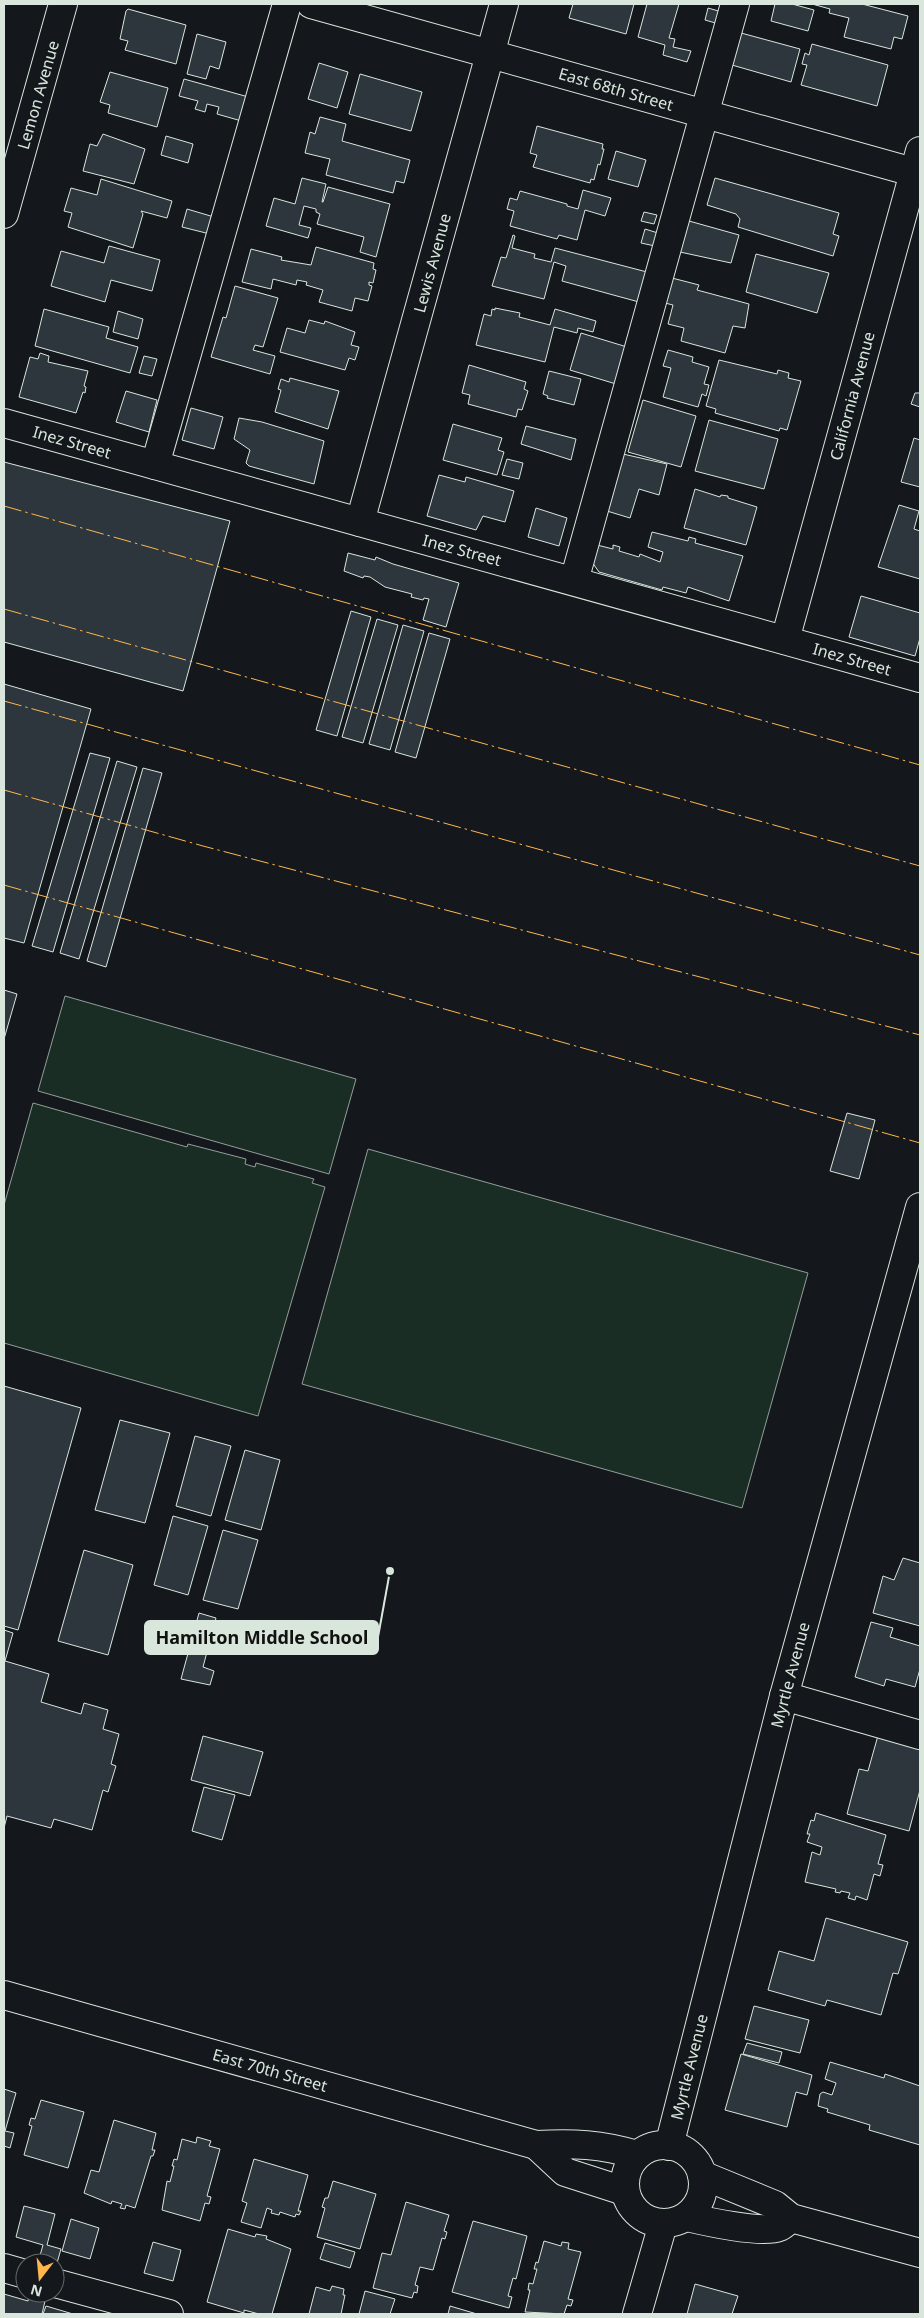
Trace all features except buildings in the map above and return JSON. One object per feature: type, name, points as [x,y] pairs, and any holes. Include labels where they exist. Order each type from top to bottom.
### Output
[{"type":"street","name":"Lemon Avenue","points":[[4,214],[63,4]]},
{"type":"street","points":[[154,465],[287,4]]},
{"type":"street","name":"East 68th Street","points":[[311,4],[703,113],[918,166]]},
{"type":"street","name":"Lewis Avenue","points":[[360,522],[504,4]]},
{"type":"street","points":[[574,581],[703,113],[735,4]]},
{"type":"street","name":"California Avenue","points":[[785,640],[918,166]]},
{"type":"street","name":"Inez Street","points":[[4,423],[920,678]]},
{"type":"street","name":"Myrtle Avenue","points":[[669,2146],[784,1696],[920,1207]]},
{"type":"street","points":[[784,1696],[920,1735]]},
{"type":"street","name":"East 70th Street","points":[[4,1995],[536,2146],[578,2142],[613,2147],[637,2155]]},
{"type":"street","name":"East 70th Street","points":[[536,2146],[565,2172],[624,2192]]},
{"type":"street","points":[[637,2314],[675,2220],[701,2197],[702,2174],[696,2161],[686,2152],[669,2146],[648,2148],[637,2155],[629,2165],[624,2178],[624,2192],[629,2204],[638,2214],[650,2221],[675,2220],[750,2228],[779,2228],[791,2218]]},
{"type":"street","points":[[702,2174],[775,2205],[791,2218],[920,2253]]},
{"type":"street","points":[[65,2286],[168,2314]]},
{"type":"green space","points":[[65,996],[356,1079],[329,1174],[38,1091]]},
{"type":"green space","points":[[33,1103],[187,1147],[188,1144],[246,1159],[245,1164],[255,1167],[256,1163],[314,1179],[312,1183],[325,1187],[258,1416],[4,1343],[4,1205]]},
{"type":"green space","points":[[368,1149],[808,1273],[742,1508],[302,1384]]},
{"type":"power","points":[[4,506],[920,765]]},
{"type":"power","points":[[4,609],[920,866]]},
{"type":"power","points":[[4,701],[920,955]]},
{"type":"power","points":[[4,790],[203,846],[920,1035]]},
{"type":"power","points":[[4,885],[920,1143]]},
{"type":"place","name":"Hamilton Middle School","points":[[390,1571]]}]
